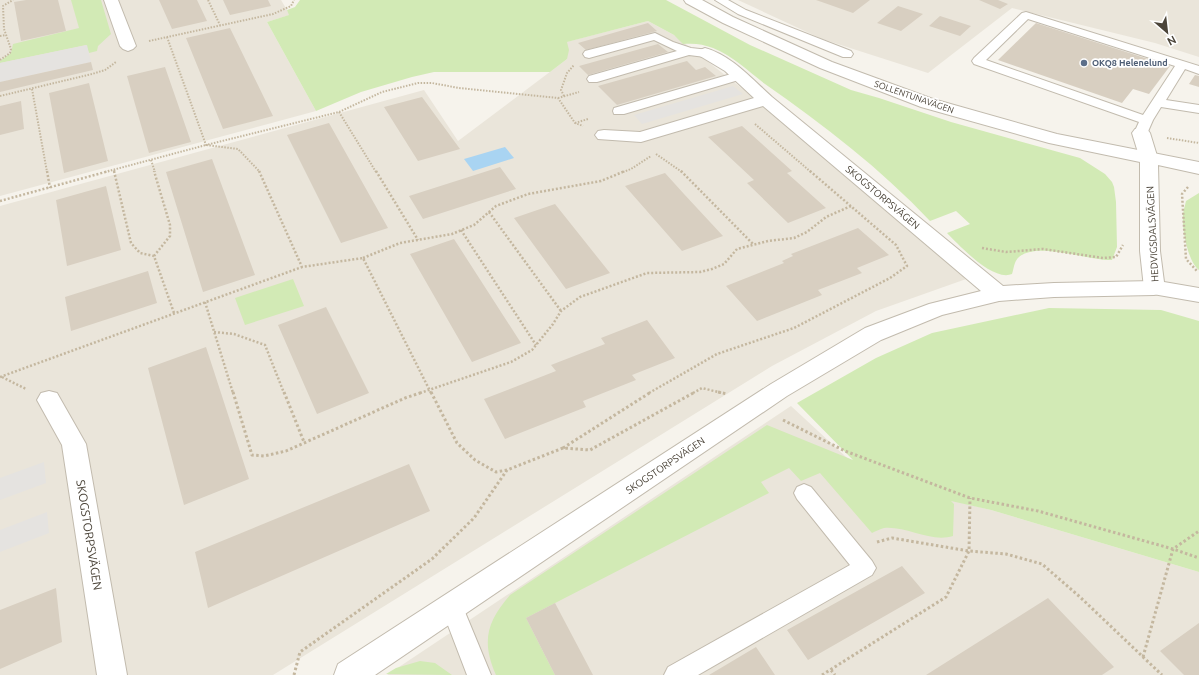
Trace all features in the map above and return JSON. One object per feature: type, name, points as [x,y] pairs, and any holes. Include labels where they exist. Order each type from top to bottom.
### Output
[{"type":"street","points":[[111,0],[128,46]]},
{"type":"street","name":"SOLLENTUNAVÄGEN","points":[[691,0],[728,20],[826,65],[927,103],[1055,138],[1149,159],[1199,168]]},
{"type":"street","name":"SKOGSTORPSVÄGEN","points":[[697,52],[731,68],[766,100],[999,294]]},
{"type":"street","points":[[604,135],[641,137],[766,100]]},
{"type":"street","points":[[1144,127],[1149,159]]},
{"type":"street","name":"HEDVIGSDALSVÄGEN","points":[[1149,159],[1150,251],[1154,288],[1199,295]]},
{"type":"street","name":"SKOGSTORPSVÄGEN","points":[[349,675],[779,390],[873,334],[936,309],[999,294],[1054,290],[1154,288]]},
{"type":"street","name":"SKOGSTORPSVÄGEN","points":[[49,400],[74,444],[112,675]]},
{"type":"lane","points":[[720,0],[742,12],[847,54]]},
{"type":"lane","points":[[1182,64],[1144,127],[978,61],[1026,15],[1182,64],[1199,70]]},
{"type":"lane","name":"SKOGSTORPSVÄGEN","points":[[589,54],[655,36],[669,44],[697,52]]},
{"type":"lane","points":[[593,80],[697,52]]},
{"type":"lane","points":[[619,111],[738,76]]},
{"type":"lane","points":[[1158,102],[1199,109]]},
{"type":"lane","points":[[676,675],[865,568],[804,493]]},
{"type":"lane","points":[[452,607],[479,675]]},
{"type":"path","points":[[0,60],[10,53],[11,49],[4,29],[3,6],[13,0]]},
{"type":"path","points":[[208,0],[220,25]]},
{"type":"path","points":[[0,96],[105,70],[115,63],[128,46],[273,14],[291,6],[294,0]]},
{"type":"path","points":[[0,36],[6,34]]},
{"type":"path","points":[[167,37],[206,145]]},
{"type":"path","points":[[564,96],[561,90],[567,73],[574,65],[586,59],[589,54]]},
{"type":"path","points":[[0,201],[206,145],[339,112],[382,92],[418,83],[432,83],[459,88],[558,98],[575,123],[604,135]]},
{"type":"path","points":[[32,89],[50,188]]},
{"type":"path","points":[[339,112],[418,240]]},
{"type":"path","points":[[363,258],[457,443],[475,460],[496,472],[507,470],[563,448],[661,385],[717,354],[794,328],[890,278],[907,266],[896,245],[752,122]]},
{"type":"path","points":[[1144,127],[1199,143]]},
{"type":"path","points":[[206,145],[238,149],[259,171],[302,267]]},
{"type":"path","points":[[0,377],[302,267],[363,258],[400,243],[452,234],[474,225],[496,206],[528,194],[601,181],[631,169],[661,150]]},
{"type":"path","points":[[655,154],[678,168],[753,244]]},
{"type":"path","points":[[151,160],[170,225],[170,236],[154,256]]},
{"type":"path","points":[[114,170],[131,242],[140,253],[154,256]]},
{"type":"path","points":[[1193,185],[1188,186],[1182,194],[1186,259],[1199,273]]},
{"type":"path","points":[[205,302],[252,455],[264,456],[286,451],[405,398],[431,391],[511,362],[532,350],[553,324],[561,310],[580,297],[647,273],[700,272],[712,269],[724,264],[737,249],[753,244],[794,238],[807,232],[826,217],[850,206],[856,205]]},
{"type":"path","points":[[489,212],[561,310]]},
{"type":"path","points":[[461,230],[536,345]]},
{"type":"path","points":[[976,246],[1006,252],[1043,249],[1103,258],[1116,257],[1123,245]]},
{"type":"path","points":[[154,256],[174,313]]},
{"type":"path","points":[[214,332],[234,334],[265,345],[304,442]]},
{"type":"path","points":[[563,448],[590,450],[702,388],[734,395]]},
{"type":"path","points":[[783,420],[845,451],[970,498],[1038,511],[1173,549],[1199,558]]},
{"type":"path","points":[[294,675],[300,652],[432,560],[474,518],[507,470]]},
{"type":"path","points":[[822,675],[946,598],[969,551],[970,498]]},
{"type":"path","points":[[1143,657],[1173,549],[1199,531]]},
{"type":"path","points":[[850,550],[892,538],[969,551],[1006,554],[1042,564],[1080,597],[1162,675]]},
{"type":"path","points":[[831,670],[835,675]]},
{"type":"shaded area","points":[[0,0],[281,0],[290,15],[267,22],[316,111],[0,196]]},
{"type":"shaded area","points":[[738,0],[1199,0],[1199,57],[1155,43],[1012,8],[928,73],[822,39]]},
{"type":"shaded area","points":[[648,21],[674,35],[786,123],[969,278],[876,311],[772,366],[273,675],[0,675],[0,206],[424,90],[458,141],[567,59],[566,42]]},
{"type":"shaded area","points":[[87,45],[91,62],[0,82],[0,63]]},
{"type":"shaded area","points":[[733,86],[743,94],[642,124],[634,115]]},
{"type":"shaded area","points":[[791,406],[872,481],[991,510],[1199,572],[1199,675],[387,675]]},
{"type":"shaded area","points":[[44,462],[46,483],[0,500],[0,478]]},
{"type":"shaded area","points":[[47,512],[49,533],[0,552],[0,530]]},
{"type":"green space","points":[[71,0],[101,0],[111,34],[98,46],[97,51],[89,53],[86,45],[0,63],[0,61],[11,53],[13,44],[79,28]]},
{"type":"green space","points":[[300,0],[666,0],[750,45],[851,90],[951,122],[1080,158],[1105,174],[1112,182],[1116,202],[1117,247],[1112,260],[1102,260],[1050,251],[1027,253],[1017,259],[1012,274],[1004,275],[996,273],[968,254],[947,233],[970,224],[956,211],[930,221],[892,183],[851,148],[734,59],[709,47],[698,44],[683,44],[674,35],[648,21],[567,42],[569,50],[567,59],[550,72],[434,72],[361,92],[316,111],[267,22],[289,15],[287,10],[295,7]]},
{"type":"green space","points":[[1199,193],[1199,270],[1195,266],[1186,245],[1183,212],[1186,201]]},
{"type":"green space","points":[[293,279],[304,306],[245,325],[235,298]]},
{"type":"green space","points":[[1049,308],[1161,310],[1199,321],[1199,572],[991,510],[951,501],[954,504],[953,536],[945,538],[928,536],[893,528],[884,528],[872,533],[820,473],[801,481],[789,468],[761,482],[769,493],[526,618],[555,675],[496,675],[491,663],[489,652],[489,632],[496,614],[510,595],[767,425],[853,460],[797,403],[876,358],[932,333]]},
{"type":"green space","points":[[420,661],[435,663],[452,675],[386,674],[396,668]]},
{"type":"water","points":[[505,147],[514,158],[473,171],[464,159]]},
{"type":"building","points":[[26,0],[58,0],[66,31],[21,41],[14,2]]},
{"type":"building","points":[[159,0],[197,0],[207,21],[172,29]]},
{"type":"building","points":[[223,0],[268,0],[271,6],[230,15]]},
{"type":"building","points":[[816,0],[870,0],[853,13]]},
{"type":"building","points":[[979,0],[998,0],[1008,4],[1000,9]]},
{"type":"building","points":[[898,6],[923,14],[901,31],[877,23]]},
{"type":"building","points":[[940,16],[971,26],[960,36],[929,26]]},
{"type":"building","points":[[648,23],[657,31],[586,50],[578,43]]},
{"type":"building","name":"OKQ8 Helenelund","points":[[1036,23],[1170,66],[1149,94],[1133,89],[1122,103],[998,60]]},
{"type":"building","points":[[230,28],[273,116],[223,129],[186,38]]},
{"type":"building","points":[[658,44],[668,52],[588,75],[579,66]]},
{"type":"building","points":[[687,61],[696,70],[705,67],[716,76],[617,105],[598,86]]},
{"type":"building","points":[[91,62],[93,70],[0,92],[0,82]]},
{"type":"building","points":[[165,67],[191,142],[149,153],[127,76]]},
{"type":"building","points":[[1195,75],[1199,76],[1199,87],[1189,84]]},
{"type":"building","points":[[89,83],[108,161],[64,173],[49,93]]},
{"type":"building","points":[[422,97],[460,149],[418,161],[384,107]]},
{"type":"building","points":[[21,101],[24,129],[0,135],[0,106]]},
{"type":"building","points":[[329,123],[388,228],[341,243],[287,135]]},
{"type":"building","points":[[742,126],[792,171],[787,173],[826,208],[788,223],[747,183],[754,180],[708,137]]},
{"type":"building","points":[[212,159],[255,275],[203,292],[166,172]]},
{"type":"building","points":[[500,167],[516,189],[423,219],[409,196]]},
{"type":"building","points":[[665,173],[723,236],[682,251],[625,186]]},
{"type":"building","points":[[106,186],[121,250],[67,266],[56,200]]},
{"type":"building","points":[[555,204],[610,273],[566,289],[514,218]]},
{"type":"building","points":[[858,228],[889,255],[857,268],[862,273],[818,290],[822,295],[757,321],[726,286],[784,263],[782,261],[793,256],[791,254]]},
{"type":"building","points":[[454,239],[521,343],[472,362],[410,254]]},
{"type":"building","points":[[148,271],[157,303],[71,331],[65,297]]},
{"type":"building","points":[[326,307],[369,393],[317,414],[278,325]]},
{"type":"building","points":[[647,320],[675,358],[632,375],[636,380],[583,401],[586,407],[505,439],[484,399],[556,371],[551,365],[605,344],[601,338]]},
{"type":"building","points":[[206,347],[249,479],[184,505],[148,368]]},
{"type":"building","points":[[409,464],[430,511],[208,608],[195,552]]},
{"type":"building","points":[[902,566],[925,593],[808,660],[787,630]]},
{"type":"building","points":[[56,588],[62,642],[0,669],[0,610]]},
{"type":"building","points":[[1048,598],[1114,667],[1102,675],[926,675]]},
{"type":"building","points":[[555,603],[593,675],[555,675],[526,618]]},
{"type":"building","points":[[1199,623],[1199,675],[1184,675],[1160,651]]},
{"type":"building","points":[[756,647],[775,675],[709,675]]},
{"type":"place","name":"OKQ8 Helenelund","points":[[1084,63]]}]
